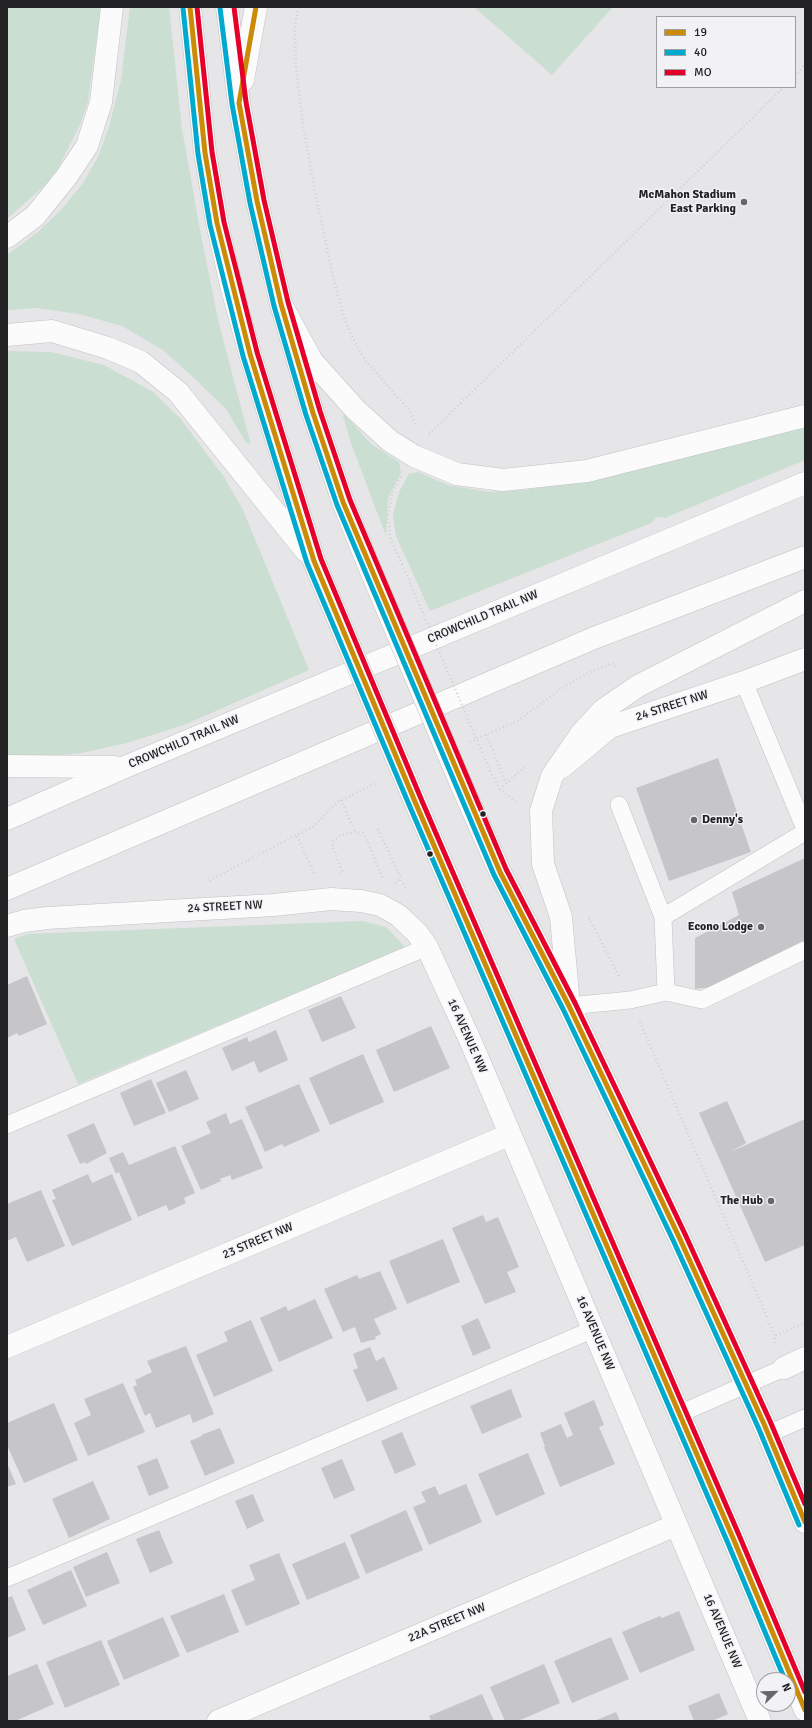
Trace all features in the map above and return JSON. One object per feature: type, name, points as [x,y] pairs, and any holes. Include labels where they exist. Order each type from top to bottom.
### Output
[{"type":"main road","points":[[7,237],[35,216],[67,176],[86,146],[101,102],[112,7]]},
{"type":"main road","points":[[190,7],[206,154],[217,223],[250,354],[314,560],[416,804],[805,1710]]},
{"type":"main road","points":[[227,7],[239,103],[257,201],[280,304],[313,414],[343,502],[373,576],[500,872],[569,1006],[679,1238],[746,1384],[805,1522]]},
{"type":"main road","points":[[239,103],[256,7]]},
{"type":"main road","points":[[280,304],[312,362],[355,409],[390,441],[414,456],[457,474],[503,480],[587,471],[805,416]]},
{"type":"main road","points":[[7,335],[52,331],[108,348],[141,362],[178,392],[314,560]]},
{"type":"main road","name":"CROWCHILD TRAIL NW","points":[[7,819],[125,767],[805,483]]},
{"type":"main road","points":[[7,889],[594,638],[805,556]]},
{"type":"main road","points":[[569,1006],[561,917],[543,864],[541,811],[552,776],[581,734],[609,706],[638,686],[805,600]]},
{"type":"main road","name":"24 STREET NW","points":[[552,776],[610,727],[744,682],[805,659]]},
{"type":"main road","points":[[7,766],[77,768],[125,767]]},
{"type":"main road","name":"24 STREET NW","points":[[7,926],[24,921],[47,918],[274,905],[331,899],[354,900],[380,905],[398,915],[417,933],[427,947]]},
{"type":"main road","name":"16 AVENUE NW","points":[[427,947],[470,1040],[509,1135],[594,1329],[755,1719]]},
{"type":"main road","name":"23 STREET NW","points":[[7,1347],[509,1135]]},
{"type":"main road","points":[[784,1368],[805,1358]]},
{"type":"main road","name":"22A STREET NW","points":[[218,1721],[676,1525]]},
{"type":"lane","points":[[663,917],[805,831],[744,682]]},
{"type":"lane","points":[[619,805],[663,917],[666,992]]},
{"type":"lane","points":[[7,1125],[427,947]]},
{"type":"lane","points":[[569,1006],[630,1000],[666,992],[702,1000],[805,950]]},
{"type":"lane","points":[[7,1578],[594,1329]]},
{"type":"lane","points":[[679,1414],[784,1368]]},
{"type":"lane","points":[[768,1434],[805,1418]]},
{"type":"path","points":[[298,7],[295,28],[296,69],[304,130],[320,217],[344,317],[353,339],[366,361],[410,411],[416,426]]},
{"type":"path","points":[[796,75],[805,65]]},
{"type":"path","points":[[426,437],[783,88]]},
{"type":"path","points":[[402,476],[392,493],[388,515],[390,537],[490,772],[500,789],[521,806]]},
{"type":"path","points":[[506,784],[486,736],[519,720],[565,686],[590,672],[614,663],[617,670]]},
{"type":"path","points":[[500,789],[533,760]]},
{"type":"path","points":[[206,886],[212,879],[314,826],[345,798]]},
{"type":"path","points":[[341,800],[355,832]]},
{"type":"path","points":[[378,830],[406,890]]},
{"type":"path","points":[[333,876],[338,875],[342,871],[332,846],[334,840],[340,835],[355,832],[363,834],[385,882]]},
{"type":"path","points":[[297,836],[316,877]]},
{"type":"path","points":[[389,883],[393,884],[400,879]]},
{"type":"path","points":[[585,911],[630,1000],[775,1336],[775,1347]]},
{"type":"path","points":[[775,1336],[805,1324]]},
{"type":"green space","points":[[7,7],[101,7],[88,101],[80,125],[58,168],[44,186],[7,219]]},
{"type":"green space","points":[[130,7],[169,7],[182,129],[200,230],[219,324],[251,445],[245,441],[226,409],[194,378],[163,350],[122,326],[79,314],[36,308],[7,310],[7,255],[39,231],[62,209],[83,183],[99,155],[109,127],[121,80]]},
{"type":"green space","points":[[474,7],[613,7],[552,75]]},
{"type":"green space","points":[[7,351],[51,352],[104,365],[153,392],[180,418],[224,477],[243,510],[309,670],[184,725],[127,743],[81,753],[43,757],[7,757]]},
{"type":"green space","points":[[345,415],[371,444],[399,462],[401,473],[388,498],[386,536],[351,443],[343,416]]},
{"type":"green space","points":[[805,425],[805,460],[665,518],[657,517],[651,523],[430,611],[396,536],[393,514],[399,492],[409,474],[418,472],[448,485],[490,492],[525,490],[573,482]]},
{"type":"green space","points":[[362,921],[386,927],[405,947],[78,1084],[14,939],[28,934]]},
{"type":"building","name":"Denny's","points":[[718,758],[751,852],[669,881],[636,788]]},
{"type":"building","name":"Econo Lodge","points":[[805,858],[805,940],[712,987],[695,989],[695,938],[739,915],[732,892]]},
{"type":"building","points":[[27,976],[47,1024],[19,1036],[17,1033],[7,1038],[7,985]]},
{"type":"building","points":[[341,996],[356,1028],[322,1042],[308,1010]]},
{"type":"building","points":[[431,1026],[450,1068],[394,1092],[376,1050]]},
{"type":"building","points":[[276,1030],[288,1060],[259,1073],[254,1061],[232,1071],[222,1048],[247,1037],[249,1042]]},
{"type":"building","points":[[363,1054],[384,1102],[330,1125],[309,1078]]},
{"type":"building","points":[[186,1070],[199,1099],[169,1112],[156,1083]]},
{"type":"building","points":[[151,1079],[166,1113],[134,1126],[120,1093]]},
{"type":"building","points":[[299,1084],[320,1131],[284,1147],[282,1144],[265,1152],[245,1107]]},
{"type":"building","name":"The Hub","points":[[727,1101],[746,1143],[730,1152],[805,1119],[805,1245],[765,1262],[699,1113]]},
{"type":"building","points":[[226,1113],[230,1124],[242,1119],[263,1168],[232,1180],[230,1175],[201,1190],[181,1146],[211,1133],[206,1122]]},
{"type":"building","points":[[94,1123],[107,1153],[86,1164],[85,1162],[80,1164],[67,1135]]},
{"type":"building","points":[[175,1146],[195,1193],[184,1198],[186,1203],[169,1211],[166,1205],[138,1217],[119,1172],[116,1174],[109,1158],[123,1152],[129,1165]]},
{"type":"building","points":[[88,1174],[92,1183],[112,1174],[132,1220],[72,1246],[52,1200],[56,1199],[52,1190]]},
{"type":"building","points":[[41,1190],[65,1246],[27,1262],[16,1237],[7,1241],[7,1204]]},
{"type":"building","points":[[483,1215],[486,1222],[498,1217],[519,1267],[507,1272],[516,1292],[485,1304],[452,1228]]},
{"type":"building","points":[[443,1239],[460,1282],[407,1304],[389,1261]]},
{"type":"building","points":[[380,1271],[397,1309],[374,1319],[381,1334],[375,1337],[376,1339],[361,1343],[355,1327],[343,1332],[324,1289],[357,1275],[359,1279]]},
{"type":"building","points":[[315,1299],[333,1338],[279,1362],[260,1318],[286,1306],[288,1311]]},
{"type":"building","points":[[478,1318],[491,1348],[473,1356],[461,1326]]},
{"type":"building","points":[[251,1320],[273,1371],[214,1397],[196,1355],[228,1341],[224,1332]]},
{"type":"building","points":[[186,1346],[214,1414],[193,1423],[190,1414],[156,1428],[150,1413],[145,1416],[133,1387],[137,1385],[135,1380],[152,1372],[147,1361]]},
{"type":"building","points":[[370,1347],[376,1361],[384,1357],[398,1389],[367,1402],[353,1370],[358,1368],[353,1354]]},
{"type":"building","points":[[123,1383],[145,1432],[88,1456],[74,1423],[91,1415],[84,1399]]},
{"type":"building","points":[[511,1389],[522,1417],[482,1434],[470,1406]]},
{"type":"building","points":[[594,1400],[604,1425],[599,1427],[615,1464],[560,1487],[540,1433],[561,1424],[567,1438],[573,1435],[564,1413]]},
{"type":"building","points":[[54,1403],[78,1460],[24,1483],[7,1445],[7,1423]]},
{"type":"building","points":[[220,1428],[235,1463],[205,1476],[190,1441]]},
{"type":"building","points":[[402,1432],[416,1465],[395,1474],[381,1441]]},
{"type":"building","points":[[528,1453],[545,1494],[496,1516],[478,1474]]},
{"type":"building","points":[[157,1458],[169,1488],[149,1496],[137,1466]]},
{"type":"building","points":[[342,1459],[355,1490],[334,1499],[321,1468]]},
{"type":"building","points":[[7,1463],[16,1484],[7,1487]]},
{"type":"building","points":[[93,1481],[110,1519],[69,1538],[52,1499]]},
{"type":"building","points":[[466,1484],[482,1522],[429,1545],[413,1507],[426,1502],[421,1492],[435,1486],[439,1495]]},
{"type":"building","points":[[253,1494],[264,1521],[247,1529],[235,1501]]},
{"type":"building","points":[[406,1510],[423,1550],[366,1574],[350,1535]]},
{"type":"building","points":[[159,1530],[173,1563],[150,1573],[136,1539]]},
{"type":"building","points":[[345,1542],[360,1578],[307,1600],[292,1564]]},
{"type":"building","points":[[107,1552],[120,1583],[86,1597],[73,1567]]},
{"type":"building","points":[[279,1553],[300,1604],[246,1626],[231,1590],[255,1580],[249,1565]]},
{"type":"building","points":[[71,1570],[87,1606],[43,1625],[27,1590]]},
{"type":"building","points":[[224,1594],[239,1632],[187,1653],[170,1616]]},
{"type":"building","points":[[12,1596],[26,1630],[7,1638],[7,1598]]},
{"type":"building","points":[[679,1611],[695,1650],[640,1673],[622,1632],[660,1616],[662,1618]]},
{"type":"building","points":[[163,1617],[180,1656],[124,1680],[107,1641]]},
{"type":"building","points":[[611,1637],[629,1679],[572,1703],[554,1661]]},
{"type":"building","points":[[101,1640],[120,1685],[65,1708],[46,1662]]},
{"type":"building","points":[[37,1664],[54,1704],[15,1721],[7,1721],[7,1676]]},
{"type":"building","points":[[544,1664],[560,1703],[518,1721],[505,1721],[490,1687]]},
{"type":"building","points":[[719,1693],[728,1714],[712,1721],[694,1721],[688,1706]]},
{"type":"building","points":[[482,1694],[494,1721],[431,1721],[429,1716]]},
{"type":"building","points":[[616,1712],[620,1721],[594,1721]]},
{"type":"transit line","name":"19","points":[[190,7],[205,153],[217,223],[250,354],[314,561],[416,804],[733,1538],[805,1710]]},
{"type":"transit line","name":"MO","points":[[197,7],[212,152],[224,222],[257,352],[321,559],[422,801],[739,1535],[805,1692]]},
{"type":"transit line","name":"MO","points":[[234,7],[246,102],[264,200],[288,302],[320,411],[350,500],[506,869],[575,1003],[685,1234],[770,1421],[805,1504]]},
{"type":"transit line","name":"19","points":[[256,7],[239,103],[257,201],[281,304],[313,413],[343,502],[500,872],[569,1006],[679,1237],[764,1424],[805,1522]]},
{"type":"transit line","name":"40","points":[[183,8],[198,154],[210,225],[243,356],[307,563],[410,807],[727,1541],[782,1672]]},
{"type":"transit line","name":"40","points":[[220,8],[232,104],[250,203],[274,306],[306,415],[337,505],[494,875],[563,1009],[673,1240],[758,1427],[799,1525]]},
{"type":"place","name":"McMahon Stadium East Parking","points":[[744,202]]},
{"type":"place","name":"Denny's","points":[[694,820]]},
{"type":"place","name":"Econo Lodge","points":[[761,927]]},
{"type":"place","name":"The Hub","points":[[771,1201]]}]
